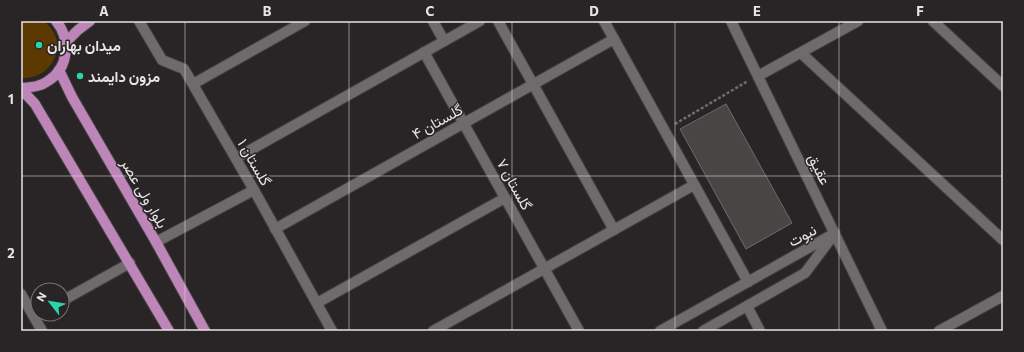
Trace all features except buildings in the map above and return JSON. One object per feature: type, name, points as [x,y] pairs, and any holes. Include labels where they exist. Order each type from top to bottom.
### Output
[{"type":"main road","points":[[21,88],[35,87],[49,81],[59,70],[66,57],[66,42],[62,28],[56,21]]},
{"type":"main road","points":[[66,42],[90,21]]},
{"type":"main road","name":"بلوار ولی عصر","points":[[59,70],[72,98],[156,242],[205,331]]},
{"type":"main road","points":[[21,88],[35,104],[130,262],[169,331]]},
{"type":"street","name":"گلستان ۱","points":[[139,21],[162,60],[184,69],[236,158],[332,331]]},
{"type":"street","points":[[193,84],[305,21]]},
{"type":"street","points":[[433,21],[444,41]]},
{"type":"street","points":[[236,158],[480,21]]},
{"type":"street","points":[[498,21],[614,230]]},
{"type":"street","points":[[604,21],[748,282]]},
{"type":"street","name":"عقیق","points":[[731,21],[882,331]]},
{"type":"street","points":[[758,76],[858,21]]},
{"type":"street","points":[[933,21],[1001,82]]},
{"type":"street","name":"گلستان ۴","points":[[276,229],[614,39]]},
{"type":"street","name":"گلستان ۷","points":[[424,52],[579,331]]},
{"type":"street","points":[[801,53],[1003,240]]},
{"type":"street","points":[[434,331],[694,185]]},
{"type":"street","points":[[156,242],[254,190]]},
{"type":"street","points":[[316,303],[505,198]]},
{"type":"street","name":"نبوت","points":[[660,331],[834,234]]},
{"type":"street","name":"نبوت","points":[[703,331],[805,273],[834,234]]},
{"type":"street","points":[[70,296],[130,262]]},
{"type":"street","points":[[21,294],[30,307]]},
{"type":"street","points":[[939,331],[1003,296]]},
{"type":"street","points":[[747,306],[760,331]]},
{"type":"path","points":[[664,130],[758,76]]},
{"type":"shaded area","name":"میدان بهاران","points":[[21,21],[43,21],[51,29],[56,38],[57,48],[55,57],[50,66],[42,73],[33,77],[21,78]]},
{"type":"place","name":"میدان بهاران","points":[[39,45]]},
{"type":"place","name":"مزون دایمند","points":[[80,76]]}]
